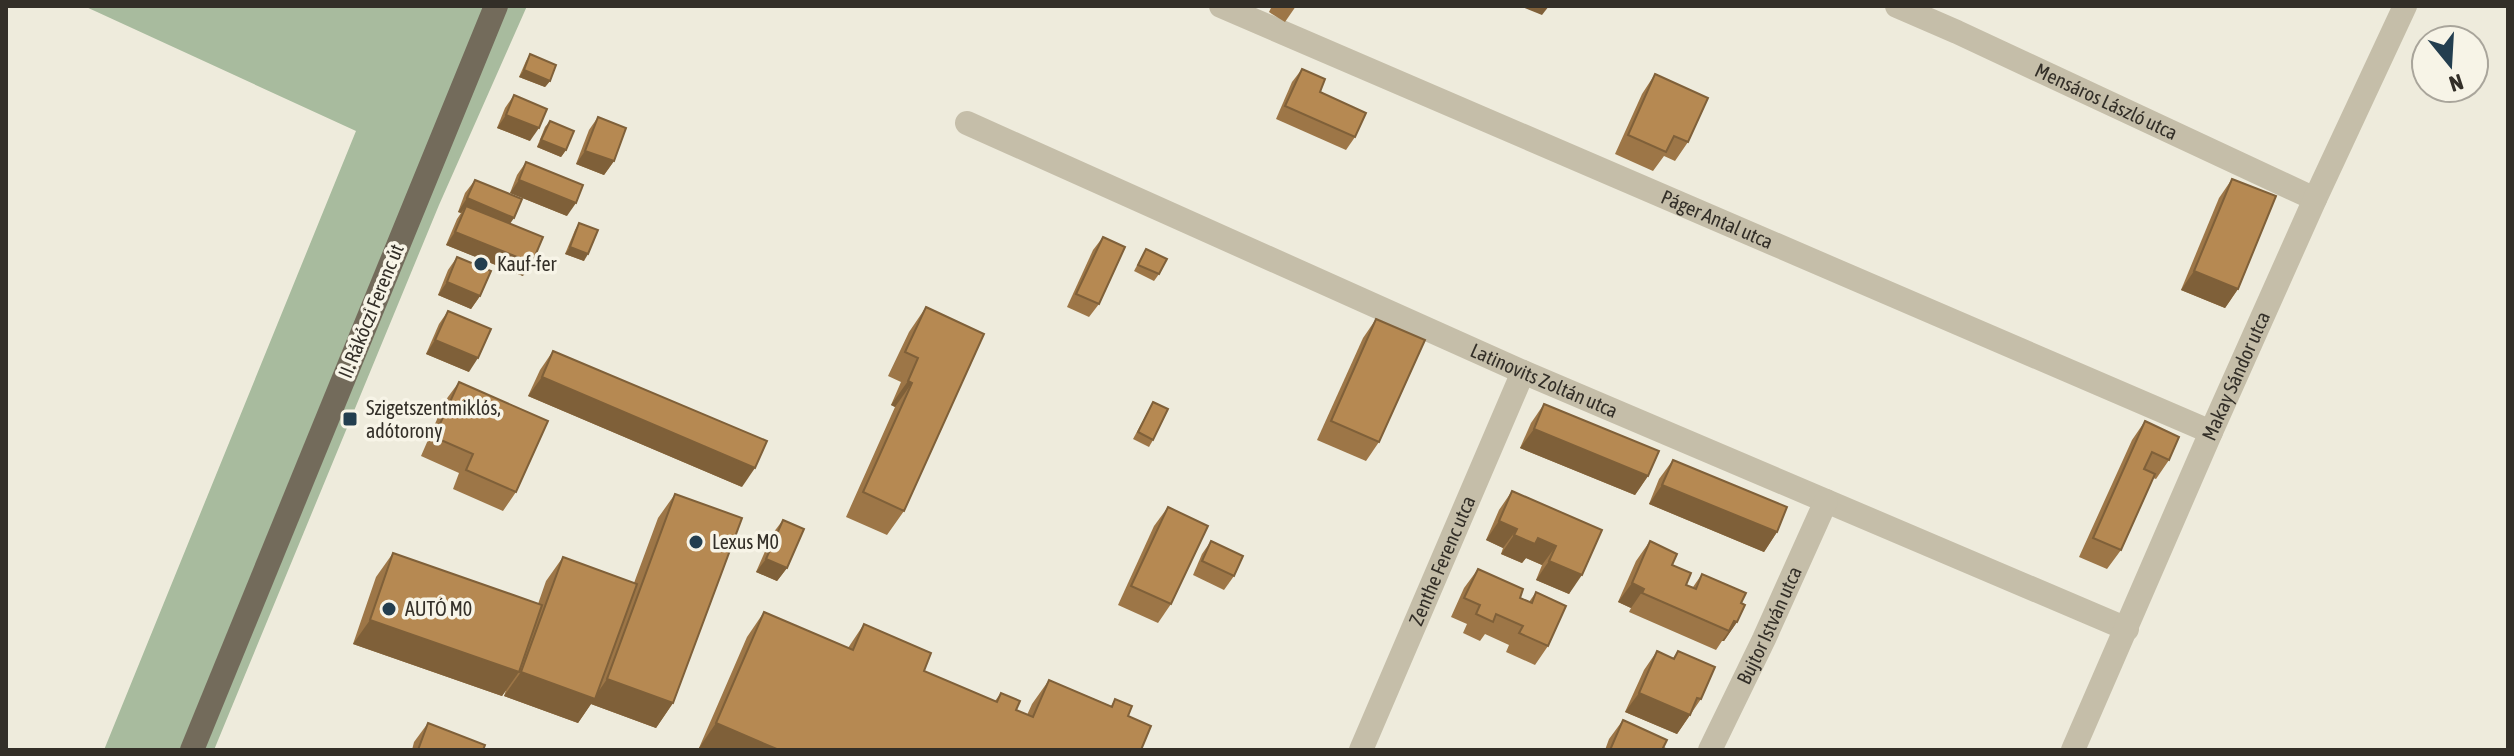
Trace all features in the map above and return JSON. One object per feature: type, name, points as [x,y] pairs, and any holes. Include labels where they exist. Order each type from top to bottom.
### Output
[{"type":"main road","name":"II. Rákóczi Ferenc út","points":[[192,750],[496,6]]},
{"type":"street","name":"Páger Antal utca","points":[[1221,6],[2211,432]]},
{"type":"street","name":"Mensáros László utca","points":[[1897,6],[2315,199]]},
{"type":"street","name":"Makay Sándor utca","points":[[2073,750],[2211,432],[2405,6]]},
{"type":"street","name":"Latinovits Zoltán utca","points":[[967,123],[1523,372],[2127,629]]},
{"type":"street","name":"Zenthe Ferenc utca","points":[[1361,750],[1523,372]]},
{"type":"street","name":"Bujtor István utca","points":[[1710,750],[1826,501]]},
{"type":"green space","points":[[84,6],[527,6],[439,205],[214,750],[104,750],[356,131]]},
{"type":"building","points":[[530,54],[556,65],[550,81],[524,70]]},
{"type":"building","points":[[1302,69],[1325,79],[1320,92],[1366,113],[1355,137],[1285,106]]},
{"type":"building","points":[[1655,74],[1708,98],[1688,142],[1674,136],[1666,152],[1628,135]]},
{"type":"building","points":[[514,95],[547,109],[539,128],[506,115]]},
{"type":"building","points":[[598,117],[626,128],[614,161],[585,151]]},
{"type":"building","points":[[550,121],[574,131],[566,150],[541,140]]},
{"type":"building","points":[[526,162],[583,185],[576,203],[519,180]]},
{"type":"building","points":[[2232,179],[2276,196],[2238,289],[2194,271]]},
{"type":"building","points":[[475,180],[522,199],[514,218],[467,198]]},
{"type":"building","points":[[466,206],[543,237],[532,263],[455,232]]},
{"type":"building","points":[[579,223],[598,230],[588,254],[570,247]]},
{"type":"building","points":[[1103,237],[1125,247],[1099,304],[1076,294]]},
{"type":"building","points":[[1146,249],[1167,259],[1159,274],[1138,265]]},
{"type":"building","points":[[457,257],[491,271],[480,296],[447,282]]},
{"type":"building","points":[[926,307],[984,334],[904,511],[863,492],[912,383],[908,381],[918,358],[905,352]]},
{"type":"building","points":[[448,311],[491,329],[478,358],[435,340]]},
{"type":"building","points":[[1376,319],[1425,340],[1379,442],[1331,421]]},
{"type":"building","points":[[553,351],[767,441],[755,468],[542,377]]},
{"type":"building","points":[[459,382],[548,421],[516,492],[466,470],[473,454],[434,437]]},
{"type":"building","points":[[1153,402],[1168,409],[1153,440],[1138,432]]},
{"type":"building","points":[[1544,404],[1659,451],[1648,476],[1534,429]]},
{"type":"building","points":[[2145,421],[2179,437],[2169,460],[2152,452],[2144,469],[2155,474],[2121,550],[2093,538]]},
{"type":"building","points":[[1673,460],[1787,507],[1777,532],[1662,485]]},
{"type":"building","points":[[1512,491],[1602,530],[1582,575],[1549,561],[1556,546],[1538,538],[1535,544],[1514,535],[1517,529],[1499,521]]},
{"type":"building","points":[[675,494],[742,518],[673,703],[607,679]]},
{"type":"building","points":[[1168,507],[1208,526],[1171,604],[1131,586]]},
{"type":"building","points":[[783,520],[804,529],[787,568],[766,559]]},
{"type":"building","points":[[1211,541],[1243,556],[1234,576],[1202,561]]},
{"type":"building","points":[[1650,541],[1677,554],[1672,565],[1691,573],[1686,585],[1696,589],[1702,574],[1746,593],[1741,603],[1745,605],[1729,631],[1642,593],[1644,589],[1632,583]]},
{"type":"building","points":[[393,553],[542,605],[519,672],[370,620]]},
{"type":"building","points":[[563,557],[637,584],[595,699],[521,672]]},
{"type":"building","points":[[1478,569],[1523,589],[1520,598],[1532,603],[1536,592],[1566,606],[1548,646],[1519,633],[1523,626],[1496,614],[1493,622],[1476,614],[1480,605],[1464,598]]},
{"type":"building","points":[[764,612],[853,650],[864,624],[931,653],[924,671],[997,702],[1001,693],[1020,701],[1016,710],[1033,717],[1049,680],[1112,707],[1115,699],[1132,706],[1128,716],[1151,726],[1141,750],[779,750],[716,723]]},
{"type":"building","points":[[1657,651],[1674,659],[1678,651],[1715,667],[1690,715],[1639,693]]},
{"type":"building","points":[[1623,720],[1667,740],[1663,748],[1668,750],[1610,750]]},
{"type":"building","points":[[428,723],[485,745],[483,750],[418,750]]},
{"type":"place","name":"Kauf-fer","points":[[481,264]]},
{"type":"place","name":"Szigetszentmiklós, adótorony","points":[[350,419]]},
{"type":"place","name":"Lexus M0","points":[[696,542]]},
{"type":"place","name":"AUTÓ M0","points":[[389,609]]}]
